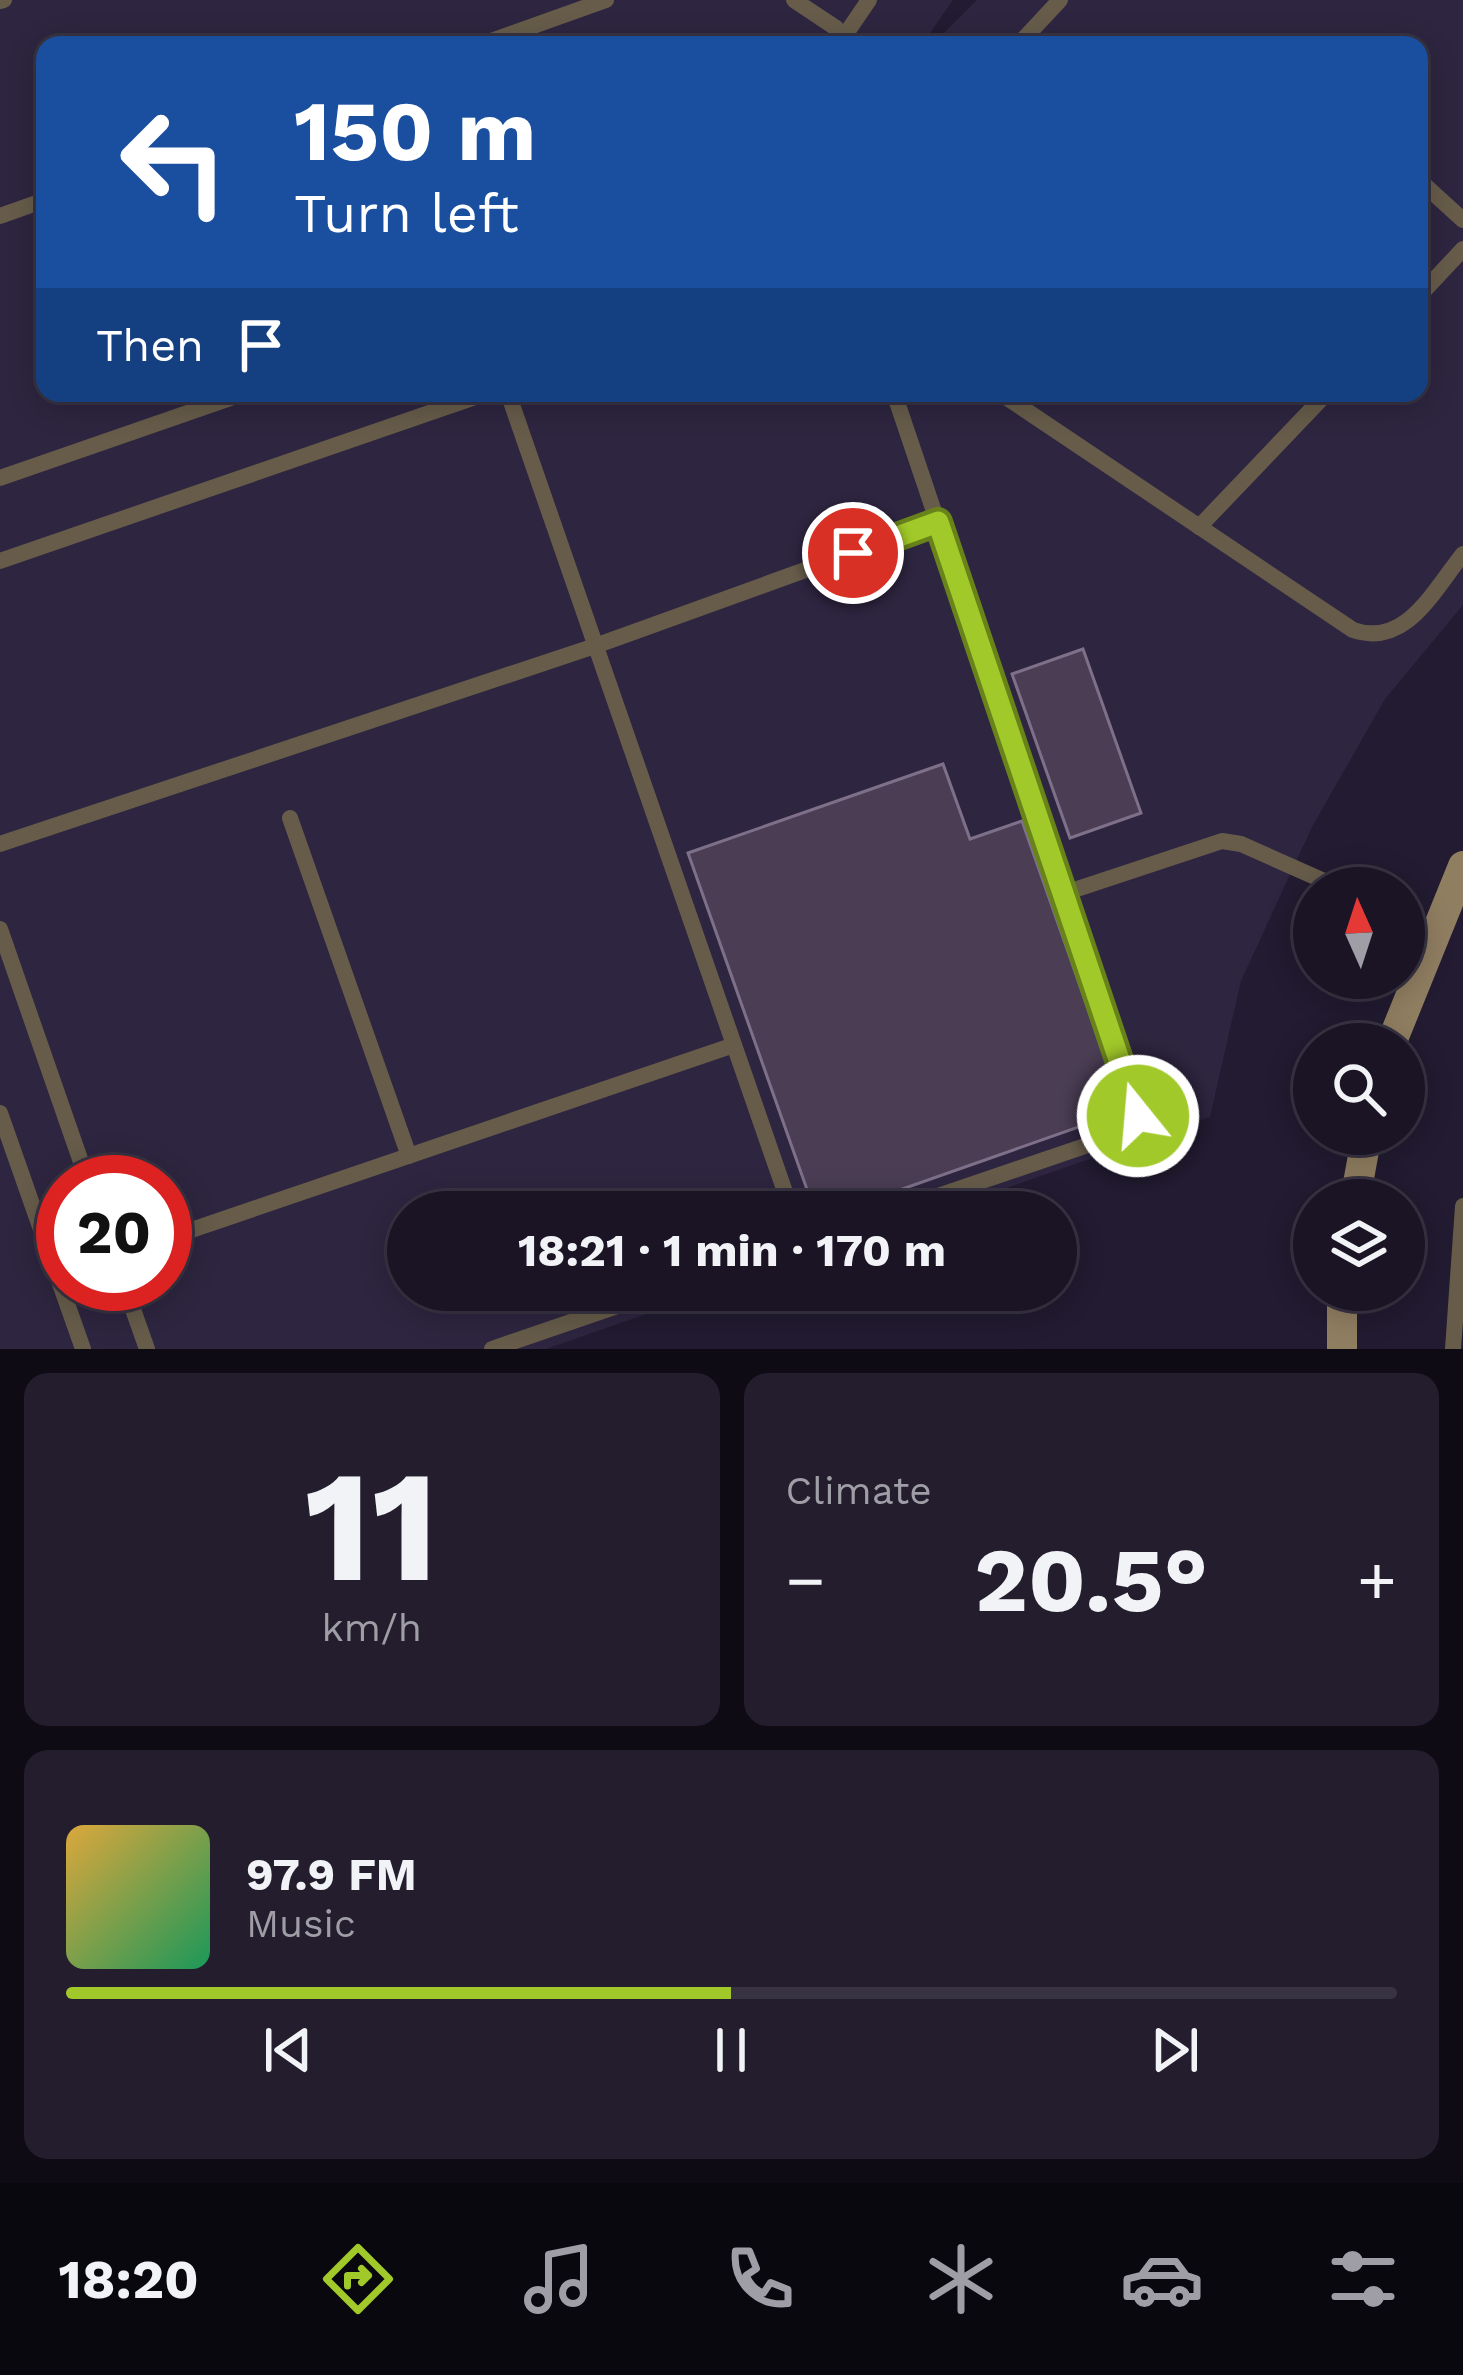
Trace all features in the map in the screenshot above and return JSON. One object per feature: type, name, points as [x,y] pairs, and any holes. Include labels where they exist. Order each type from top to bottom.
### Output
[{"type":"street","points":[[1399,1023],[1463,866]]},
{"type":"street","points":[[1342,1311],[1342,1349]]},
{"type":"lane","points":[[505,36],[606,0]]},
{"type":"lane","points":[[794,0],[836,28],[838,36]]},
{"type":"lane","points":[[843,36],[869,0]]},
{"type":"lane","points":[[1026,36],[1060,0]]},
{"type":"lane","points":[[1428,188],[1463,220]]},
{"type":"lane","points":[[0,216],[36,203]]},
{"type":"lane","points":[[1428,286],[1463,249]]},
{"type":"lane","points":[[0,478],[219,402]]},
{"type":"lane","points":[[0,560],[461,402]]},
{"type":"lane","points":[[511,402],[785,1191]]},
{"type":"lane","points":[[897,402],[1138,1108],[1134,1127],[951,1191]]},
{"type":"lane","points":[[1013,402],[1353,630],[1369,635],[1400,629],[1463,554]]},
{"type":"lane","points":[[1199,527],[1318,402]]},
{"type":"lane","points":[[0,844],[596,646],[938,522]]},
{"type":"lane","points":[[290,818],[409,1156]]},
{"type":"lane","points":[[1065,893],[1222,842],[1241,844],[1293,867]]},
{"type":"lane","points":[[1425,926],[1434,930]]},
{"type":"lane","points":[[0,928],[79,1155]]},
{"type":"lane","points":[[192,1230],[734,1045]]},
{"type":"lane","points":[[0,1114],[83,1349]]},
{"type":"lane","points":[[1454,1349],[1463,1206]]},
{"type":"lane","points":[[133,1311],[146,1349]]},
{"type":"lane","points":[[492,1349],[603,1311]]},
{"type":"shaded area","points":[[0,0],[953,0],[928,36],[36,36],[36,402],[1428,402],[1428,36],[941,36],[977,0],[1463,0],[1463,605],[1385,699],[1312,827],[1241,981],[1210,1117],[998,1191],[387,1191],[387,1311],[655,1311],[546,1349],[0,1349]]},
{"type":"building","points":[[1083,649],[1141,813],[1070,838],[1012,674]]},
{"type":"building","points":[[943,764],[970,839],[1022,821],[1124,1111],[897,1191],[808,1191],[688,853]]},
{"type":"route","points":[[853,553],[938,522],[1138,1116]]}]
